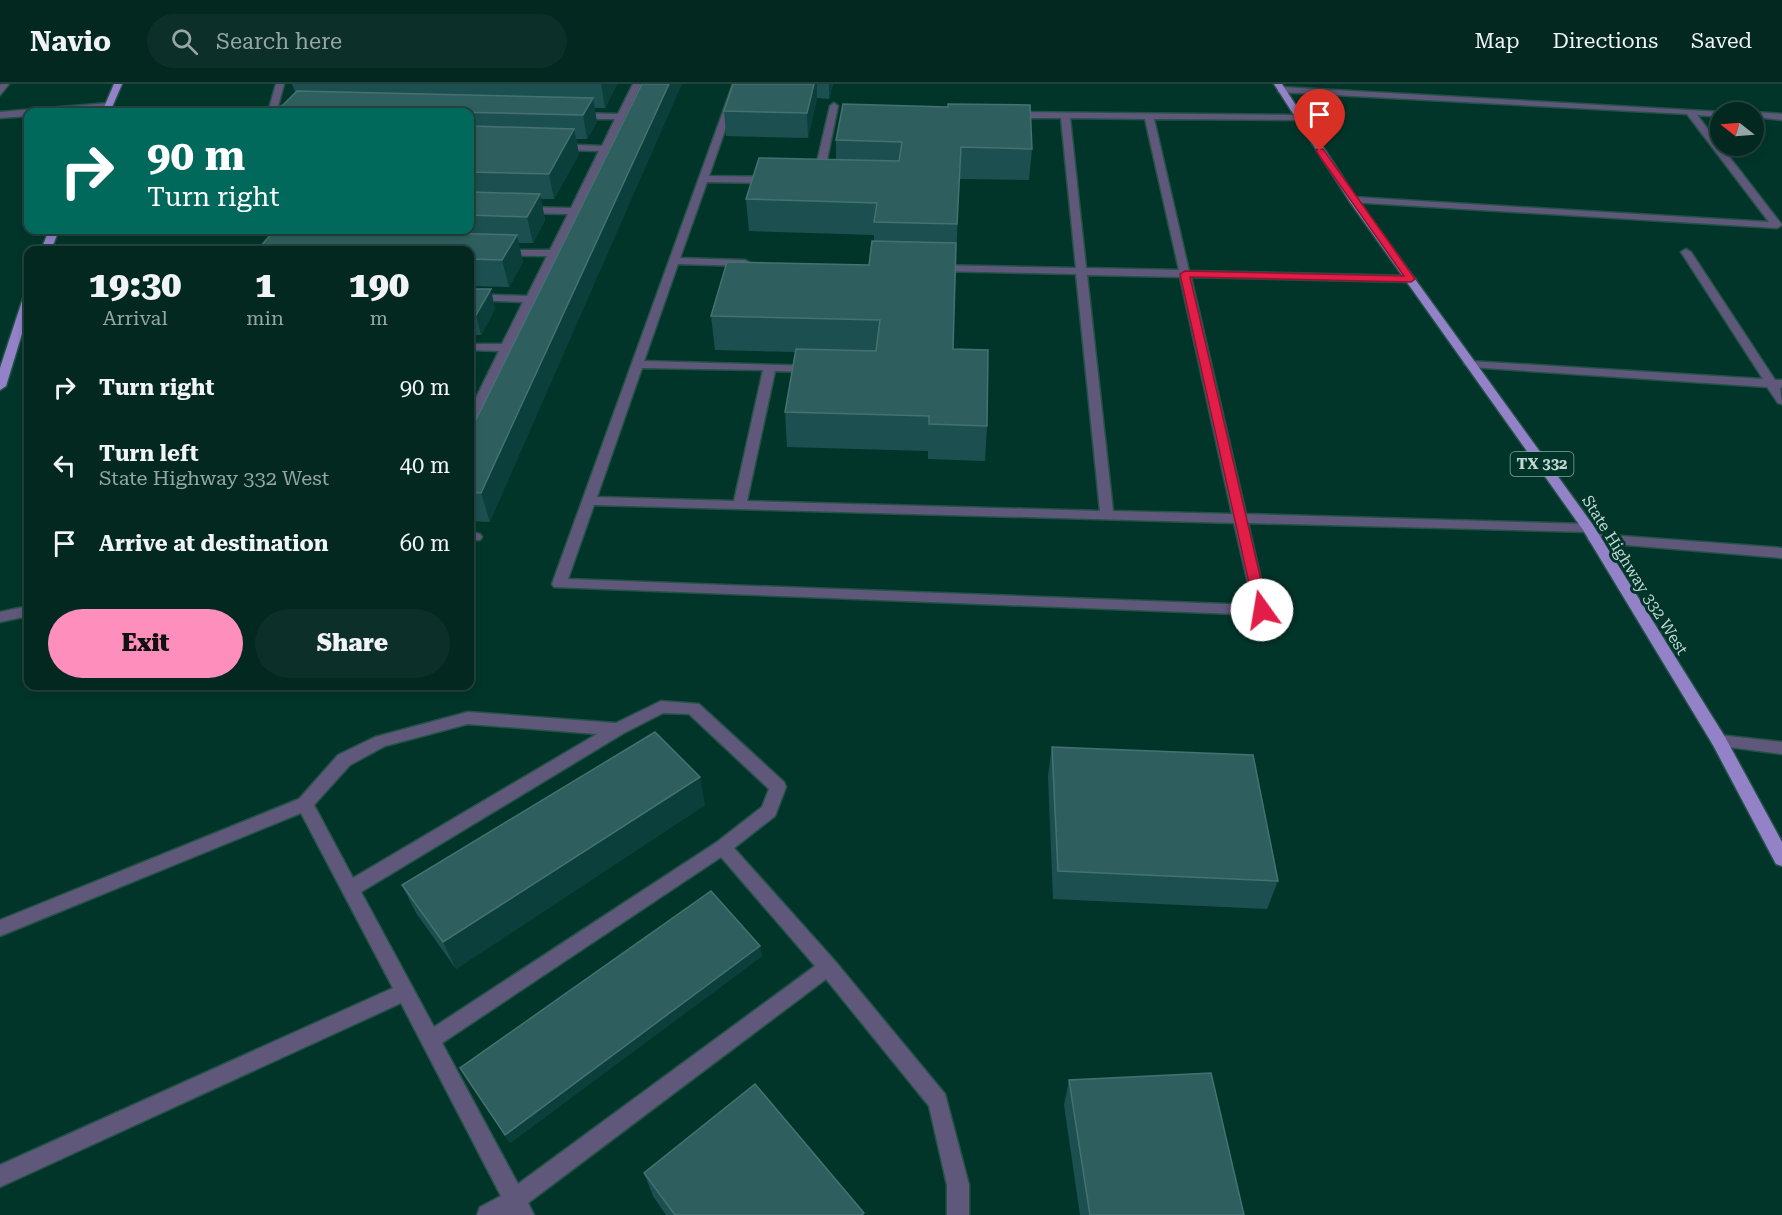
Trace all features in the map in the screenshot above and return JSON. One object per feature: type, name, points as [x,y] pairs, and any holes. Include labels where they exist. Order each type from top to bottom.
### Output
[{"type":"main road","points":[[107,108],[118,84]]},
{"type":"main road","name":"State Highway 332 West","points":[[1279,87],[1353,200],[1592,534],[1719,741],[1782,859]]},
{"type":"main road","points":[[0,386],[24,311]]},
{"type":"street","points":[[0,92],[5,84]]},
{"type":"street","points":[[274,108],[280,84]]},
{"type":"street","points":[[474,403],[506,348],[637,84]]},
{"type":"street","points":[[736,84],[559,584],[1262,610],[1149,117]]},
{"type":"street","points":[[1279,87],[1710,113]]},
{"type":"street","points":[[806,181],[823,181],[834,106]]},
{"type":"street","points":[[1690,112],[1779,225]]},
{"type":"street","points":[[0,115],[24,113]]},
{"type":"street","points":[[996,114],[1298,118]]},
{"type":"street","points":[[562,115],[621,117]]},
{"type":"street","points":[[1065,116],[1107,515]]},
{"type":"street","points":[[1764,116],[1782,117]]},
{"type":"street","points":[[549,147],[605,148]]},
{"type":"street","points":[[703,179],[783,180]]},
{"type":"street","points":[[1353,200],[1779,225]]},
{"type":"street","points":[[516,209],[574,211]]},
{"type":"street","points":[[474,252],[553,253]]},
{"type":"street","points":[[1686,252],[1777,384],[1782,400]]},
{"type":"street","points":[[673,261],[755,263]]},
{"type":"street","points":[[930,268],[1411,279]]},
{"type":"street","points":[[474,297],[530,299]]},
{"type":"street","points":[[474,347],[506,348]]},
{"type":"street","points":[[637,364],[828,368]]},
{"type":"street","points":[[1470,364],[1777,384]]},
{"type":"street","points":[[740,506],[770,367]]},
{"type":"street","points":[[588,501],[1240,519],[1592,534],[1782,553]]},
{"type":"street","points":[[0,617],[24,612]]},
{"type":"street","points":[[350,889],[618,729],[661,707],[693,708],[778,787],[769,811],[723,847],[431,1040]]},
{"type":"street","points":[[0,928],[305,804],[344,760],[381,741],[468,718],[618,729]]},
{"type":"street","points":[[1719,741],[1782,748]]},
{"type":"street","points":[[305,804],[519,1207]]},
{"type":"street","points":[[723,847],[828,967],[938,1101],[958,1185],[958,1215]]},
{"type":"street","points":[[488,1215],[519,1207],[828,967]]},
{"type":"street","points":[[0,1176],[405,992]]},
{"type":"building","points":[[642,84],[669,84],[481,493],[474,492],[474,424]]},
{"type":"building","points":[[733,84],[814,84],[807,113],[724,111]]},
{"type":"building","points":[[297,91],[593,98],[583,115],[474,112],[474,108],[280,108]]},
{"type":"building","points":[[843,104],[948,107],[948,104],[1030,105],[1032,149],[961,147],[957,224],[874,222],[877,203],[746,199],[759,158],[899,161],[902,142],[836,140]]},
{"type":"building","points":[[474,126],[574,129],[549,174],[474,172]]},
{"type":"building","points":[[474,192],[540,194],[527,217],[474,215]]},
{"type":"building","points":[[271,234],[517,235],[502,260],[474,259],[474,246],[261,246]]},
{"type":"building","points":[[872,241],[956,243],[953,349],[988,350],[987,426],[929,424],[929,416],[785,412],[796,349],[876,351],[880,320],[711,316],[727,262],[869,265]]},
{"type":"building","points":[[474,289],[491,289],[474,315]]},
{"type":"building","points":[[655,732],[700,777],[443,942],[402,885]]},
{"type":"building","points":[[1052,747],[1253,755],[1278,881],[1058,871]]},
{"type":"building","points":[[711,891],[760,946],[505,1135],[460,1068]]},
{"type":"building","points":[[1211,1073],[1244,1215],[1090,1215],[1069,1080]]},
{"type":"building","points":[[755,1084],[864,1213],[862,1215],[675,1215],[644,1173]]},
{"type":"route","points":[[1262,610],[1185,274],[1411,279],[1320,151]]}]
